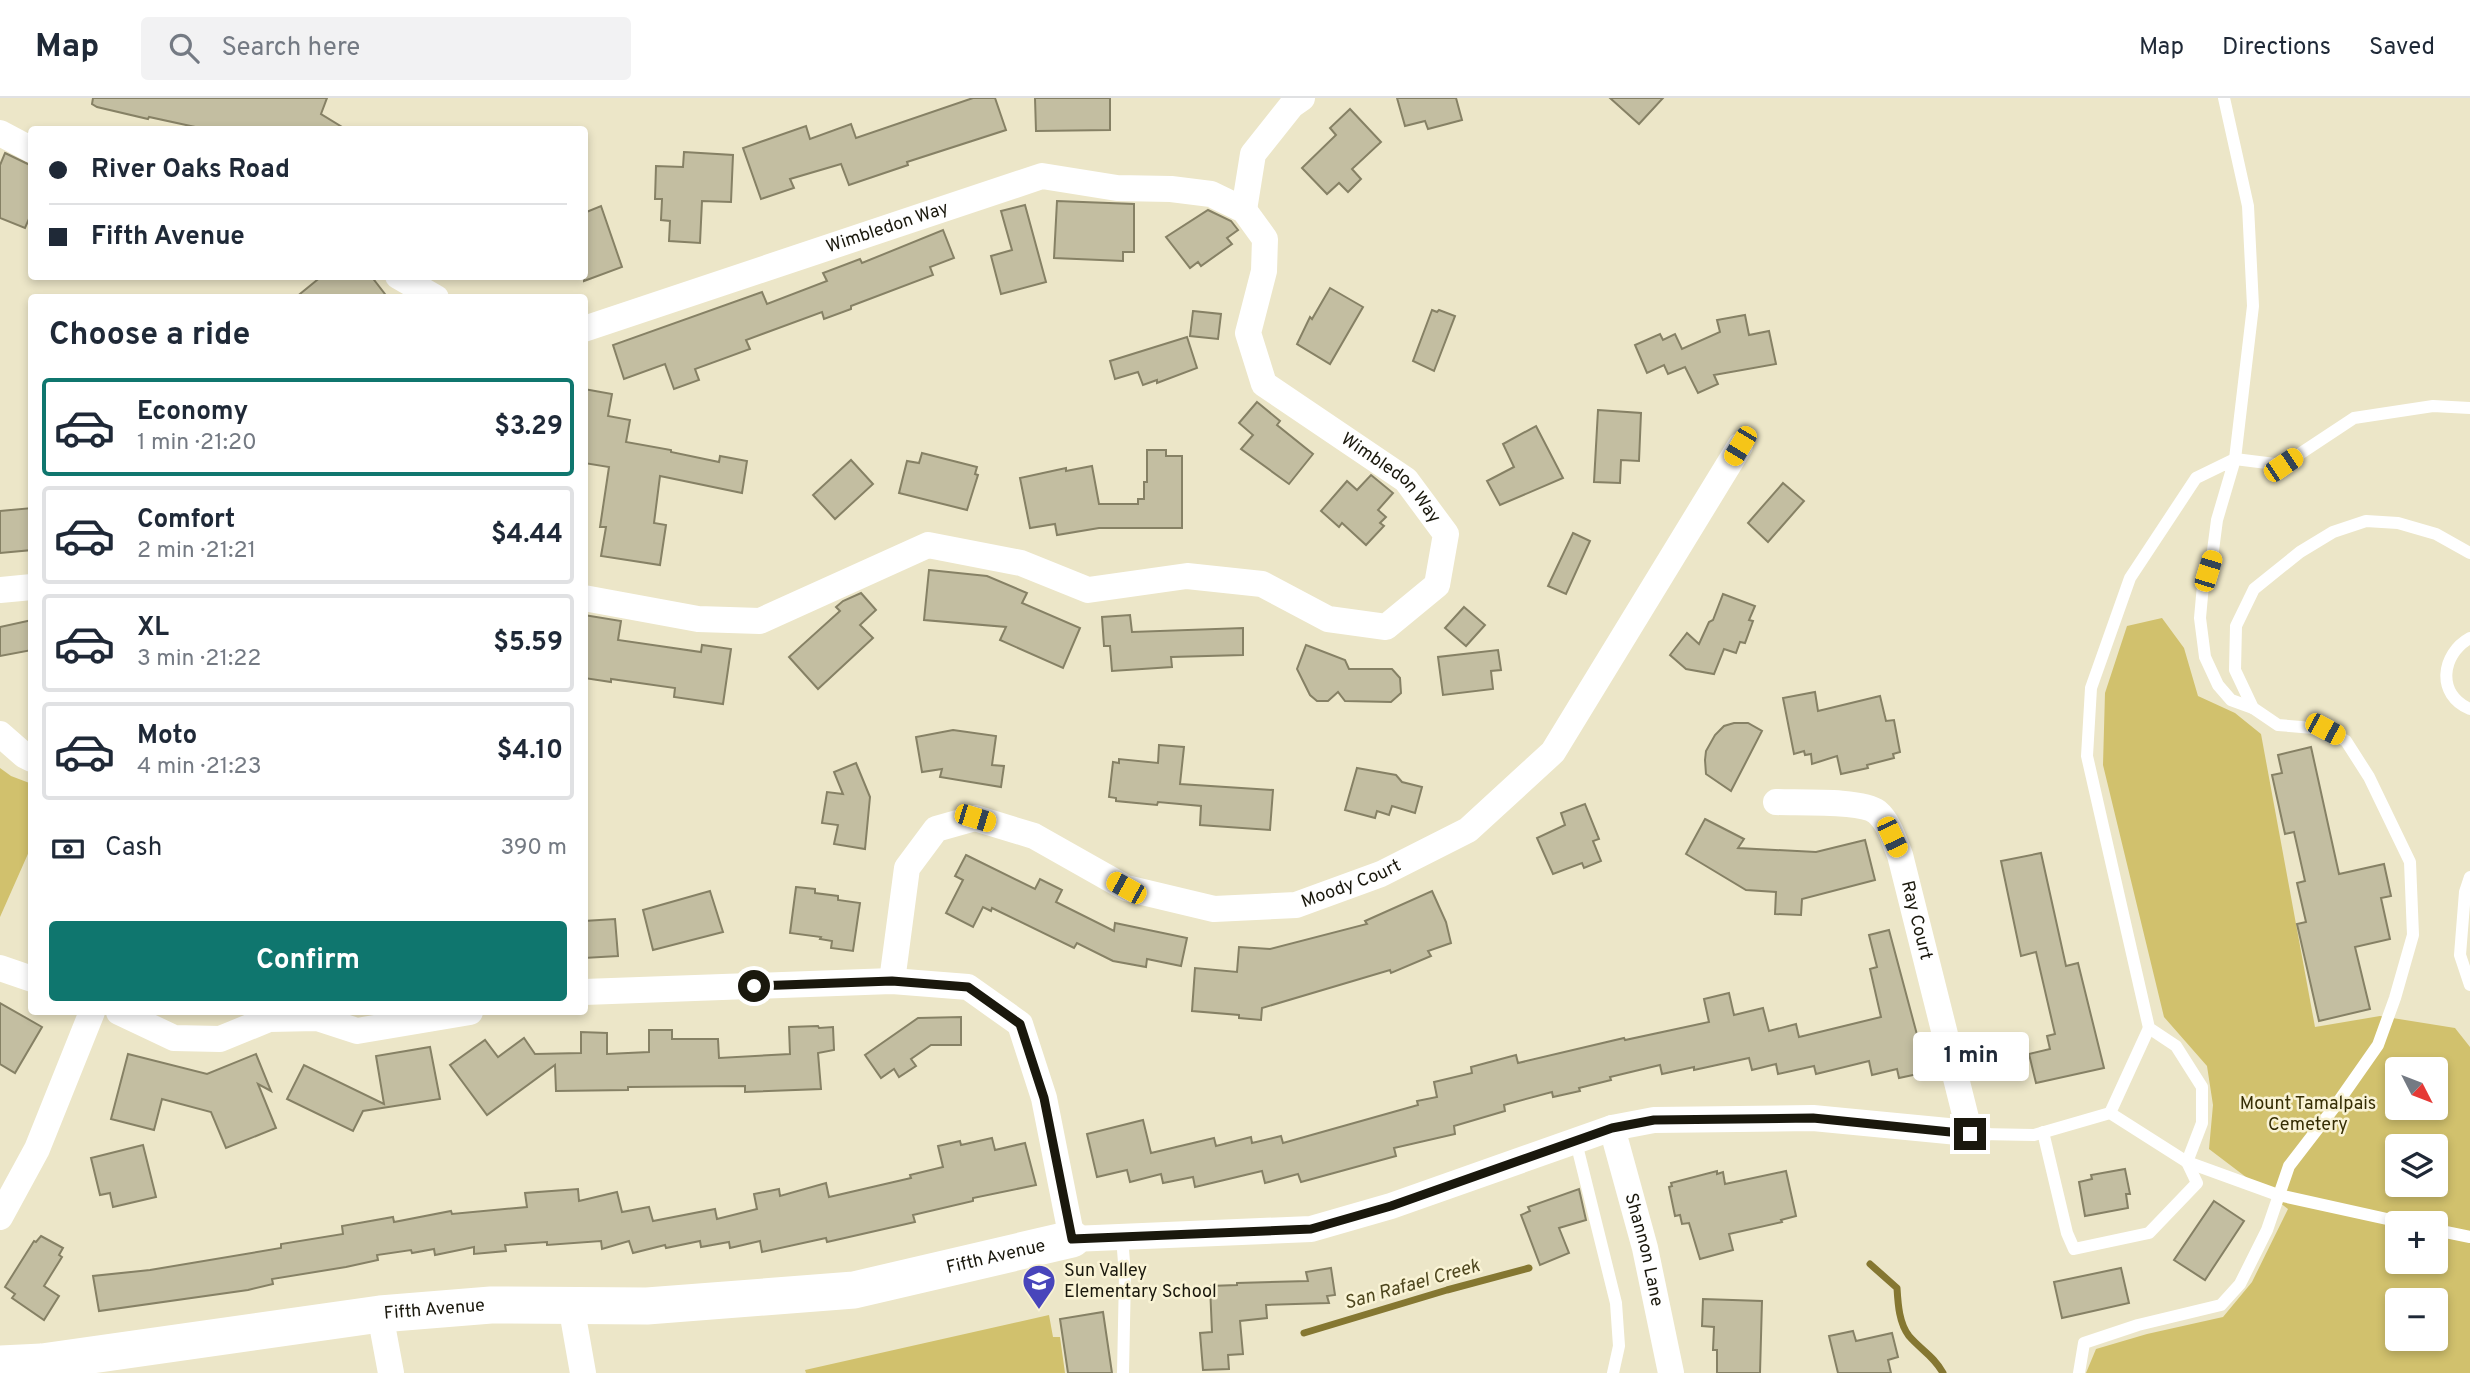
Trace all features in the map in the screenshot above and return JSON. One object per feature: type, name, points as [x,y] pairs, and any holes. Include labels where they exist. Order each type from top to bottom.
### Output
[{"type":"street","points":[[1244,210],[1253,153],[1292,104],[1302,98]]},
{"type":"street","points":[[0,133],[28,147]]},
{"type":"street","name":"Wimbledon Way","points":[[588,328],[1042,176],[1118,188],[1171,189],[1211,194],[1244,210],[1265,239],[1264,271],[1248,333],[1264,384],[1406,480],[1446,534],[1437,585],[1386,626],[1328,619],[1262,584],[1187,576],[1088,590],[1021,563],[928,545],[760,621],[698,619],[588,599]]},
{"type":"street","points":[[405,280],[429,294]]},
{"type":"street","name":"Moody Court","points":[[892,981],[907,868],[936,830],[975,818],[1034,836],[1126,888],[1214,909],[1296,905],[1381,874],[1468,830],[1553,752],[1740,446]]},
{"type":"street","points":[[0,590],[28,587]]},
{"type":"street","points":[[0,734],[28,756]]},
{"type":"street","name":"Ray Court","points":[[1776,802],[1858,805],[1875,810],[1884,820],[1900,855],[1975,1134]]},
{"type":"street","points":[[0,968],[28,978]]},
{"type":"street","points":[[588,992],[892,981],[968,987],[1020,1024],[1044,1098],[1072,1239]]},
{"type":"street","points":[[0,1217],[37,1149],[91,1015]]},
{"type":"street","points":[[125,1015],[174,1038],[220,1039],[269,1018],[317,1018],[357,1031],[452,1015]]},
{"type":"street","name":"Fifth Avenue","points":[[0,1364],[42,1362],[380,1314],[491,1305],[647,1306],[854,1290],[1072,1239],[1311,1229],[1391,1206],[1612,1128],[1654,1120],[1813,1118],[1975,1134]]},
{"type":"street","name":"Shannon Lane","points":[[1612,1128],[1645,1248],[1671,1373]]},
{"type":"street","points":[[571,1305],[583,1373]]},
{"type":"street","points":[[380,1314],[391,1373]]},
{"type":"lane","points":[[2079,1373],[2084,1343],[2138,1325],[2221,1306],[2240,1284],[2267,1230],[2289,1166],[2378,1045],[2413,935],[2410,862],[2369,777],[2346,741],[2325,729],[2278,725],[2253,708],[2231,700],[2218,685],[2205,657],[2200,618],[2203,585],[2212,558],[2217,520],[2235,459],[2253,306],[2248,206],[2224,98]]},
{"type":"lane","points":[[2110,1113],[2149,1028],[2087,756],[2091,688],[2130,578],[2196,478],[2235,459],[2283,465],[2354,418],[2433,406],[2470,408]]},
{"type":"lane","points":[[2253,708],[2235,670],[2236,626],[2254,589],[2300,552],[2333,532],[2365,521],[2398,523],[2436,534],[2470,553]]},
{"type":"lane","points":[[2470,638],[2451,654],[2446,666],[2449,690],[2456,700],[2470,709]]},
{"type":"lane","points":[[2470,877],[2465,892],[2460,955],[2470,985]]},
{"type":"lane","points":[[2043,1132],[2067,1233],[2074,1249],[2149,1233],[2197,1183],[2187,1162],[2202,1124],[2202,1087],[2175,1046],[2149,1028]]},
{"type":"lane","points":[[1975,1134],[2034,1135],[2110,1113],[2187,1162],[2278,1195],[2385,1219]]},
{"type":"lane","points":[[1576,1142],[1616,1303],[1619,1346],[1613,1373]]},
{"type":"lane","points":[[2448,1232],[2470,1237]]},
{"type":"lane","points":[[1122,1237],[1125,1276],[1123,1373]]},
{"type":"green space","name":"Mount Tamalpais Cemetery","points":[[2162,618],[2184,648],[2198,696],[2235,713],[2261,734],[2315,1027],[2380,1016],[2455,1028],[2470,1047],[2470,1373],[2086,1373],[2096,1349],[2223,1317],[2252,1282],[2288,1209],[2209,1149],[2213,1105],[2207,1066],[2164,1017],[2103,765],[2105,693],[2127,626]]},
{"type":"green space","points":[[0,768],[28,782],[28,854],[0,917]]},
{"type":"green space","points":[[1049,1315],[1053,1337],[1060,1337],[1065,1373],[806,1373],[805,1370]]},
{"type":"building","points":[[93,98],[327,98],[321,114],[340,126],[191,126],[149,117],[148,119],[92,104]]},
{"type":"building","points":[[973,98],[995,98],[1006,130],[907,162],[908,165],[849,185],[841,164],[790,179],[794,188],[761,199],[743,148],[806,126],[810,139],[851,124],[856,138]]},
{"type":"building","points":[[1035,98],[1110,98],[1110,130],[1036,131]]},
{"type":"building","points":[[1397,98],[1456,98],[1462,120],[1428,129],[1425,121],[1405,126]]},
{"type":"building","points":[[1610,98],[1663,98],[1639,124]]},
{"type":"building","points":[[1350,109],[1381,142],[1352,169],[1361,179],[1348,192],[1339,183],[1327,194],[1302,168],[1336,135],[1330,128]]},
{"type":"building","points":[[684,152],[733,155],[731,202],[702,201],[700,243],[669,241],[670,221],[661,220],[662,199],[655,199],[656,166],[683,167]]},
{"type":"building","points":[[5,153],[28,164],[28,221],[25,228],[0,218],[0,165]]},
{"type":"building","points":[[1057,201],[1134,204],[1134,252],[1123,252],[1123,261],[1054,258]]},
{"type":"building","points":[[1025,205],[1046,282],[1001,294],[991,256],[1012,250],[1001,211]]},
{"type":"building","points":[[601,206],[622,267],[588,280],[588,211]]},
{"type":"building","points":[[1208,210],[1231,221],[1238,230],[1227,238],[1232,244],[1201,266],[1198,262],[1190,268],[1166,237]]},
{"type":"building","points":[[943,230],[954,258],[930,267],[933,275],[824,319],[822,312],[746,340],[750,349],[695,369],[699,380],[674,389],[665,364],[624,379],[613,345],[762,292],[767,304],[827,281],[823,273],[860,259],[862,263]]},
{"type":"building","points":[[317,280],[374,280],[385,294],[300,294]]},
{"type":"building","points":[[1330,288],[1363,307],[1330,364],[1297,344],[1310,317],[1312,319]]},
{"type":"building","points":[[1432,310],[1455,316],[1434,371],[1413,361]]},
{"type":"building","points":[[1193,311],[1221,314],[1218,339],[1190,336]]},
{"type":"building","points":[[1745,315],[1749,335],[1769,331],[1776,364],[1714,375],[1718,384],[1698,393],[1685,367],[1668,374],[1664,365],[1647,373],[1635,345],[1660,334],[1663,340],[1675,334],[1682,349],[1720,332],[1717,320]]},
{"type":"building","points":[[1187,337],[1197,368],[1157,383],[1157,380],[1143,385],[1138,372],[1115,379],[1110,361]]},
{"type":"building","points":[[588,390],[612,394],[608,416],[630,420],[626,442],[719,462],[720,456],[747,461],[742,493],[660,476],[654,523],[666,525],[660,565],[601,556],[606,527],[600,527],[609,467],[588,464]]},
{"type":"building","points":[[1257,402],[1280,421],[1277,425],[1313,454],[1289,484],[1241,449],[1253,435],[1239,423]]},
{"type":"building","points":[[1598,410],[1641,413],[1639,461],[1621,460],[1620,483],[1594,482]]},
{"type":"building","points":[[1536,426],[1563,478],[1500,505],[1487,481],[1514,467],[1503,444]]},
{"type":"building","points":[[1147,450],[1166,450],[1166,456],[1182,456],[1182,528],[1099,528],[1057,535],[1055,524],[1030,528],[1020,478],[1066,468],[1066,471],[1092,466],[1099,504],[1138,504],[1138,499],[1144,499],[1144,482],[1147,482]]},
{"type":"building","points":[[922,453],[977,467],[975,474],[978,475],[967,510],[899,493],[907,461],[919,463]]},
{"type":"building","points":[[851,460],[873,484],[835,519],[813,495]]},
{"type":"building","points":[[1371,475],[1393,493],[1378,510],[1386,517],[1380,523],[1384,526],[1366,545],[1342,523],[1339,527],[1321,511],[1347,481],[1357,490]]},
{"type":"building","points":[[1783,483],[1804,501],[1768,542],[1748,523]]},
{"type":"building","points":[[28,508],[28,550],[0,553],[0,511]]},
{"type":"building","points":[[1573,533],[1590,541],[1566,594],[1548,586]]},
{"type":"building","points":[[929,570],[987,576],[1027,593],[1022,603],[1080,628],[1063,668],[1000,640],[1006,627],[924,620]]},
{"type":"building","points":[[861,593],[876,610],[860,625],[873,638],[818,689],[789,657],[840,611],[836,607]]},
{"type":"building","points":[[1723,594],[1755,606],[1749,620],[1753,621],[1745,643],[1740,642],[1736,653],[1724,649],[1714,674],[1686,669],[1670,655],[1687,633],[1699,644],[1709,622],[1713,620]]},
{"type":"building","points":[[1464,607],[1485,625],[1466,646],[1445,628]]},
{"type":"building","points":[[1130,615],[1132,632],[1243,628],[1243,655],[1171,657],[1172,667],[1112,671],[1110,646],[1104,646],[1102,617]]},
{"type":"building","points":[[588,616],[621,621],[618,640],[701,652],[702,645],[731,649],[723,704],[674,697],[675,688],[611,679],[611,682],[588,679]]},
{"type":"building","points":[[28,621],[28,651],[0,656],[0,627]]},
{"type":"building","points":[[1306,645],[1345,660],[1349,669],[1392,669],[1400,678],[1401,693],[1391,702],[1345,701],[1338,692],[1328,701],[1317,701],[1310,695],[1297,669]]},
{"type":"building","points":[[1498,650],[1501,670],[1491,671],[1493,689],[1443,695],[1438,657]]},
{"type":"building","points":[[1815,692],[1818,711],[1880,696],[1886,721],[1894,720],[1900,752],[1893,754],[1894,758],[1867,765],[1868,768],[1841,774],[1837,756],[1812,764],[1811,754],[1805,755],[1804,751],[1794,754],[1783,698]]},
{"type":"building","points":[[1748,723],[1762,731],[1731,791],[1706,774],[1705,760],[1706,751],[1715,735],[1724,726]]},
{"type":"building","points":[[953,730],[996,736],[992,765],[1004,766],[1001,787],[940,777],[942,769],[922,772],[916,737]]},
{"type":"building","points":[[1159,745],[1184,747],[1180,784],[1273,790],[1270,830],[1200,825],[1201,806],[1116,801],[1116,798],[1109,797],[1113,762],[1119,763],[1119,759],[1158,763]]},
{"type":"building","points":[[2311,747],[2339,874],[2384,864],[2391,896],[2381,898],[2390,939],[2355,947],[2370,1009],[2319,1021],[2297,924],[2306,922],[2297,883],[2305,881],[2294,832],[2285,834],[2272,775],[2282,773],[2278,755]]},
{"type":"building","points":[[856,763],[870,797],[865,849],[834,844],[838,825],[822,823],[827,792],[843,794],[834,772]]},
{"type":"building","points":[[1357,768],[1396,775],[1402,782],[1422,787],[1415,813],[1392,806],[1389,815],[1377,811],[1375,818],[1345,810]]},
{"type":"building","points":[[1585,804],[1599,839],[1593,841],[1601,861],[1584,868],[1582,863],[1553,874],[1537,838],[1565,825],[1561,813]]},
{"type":"building","points":[[1705,819],[1744,839],[1738,848],[1816,852],[1865,840],[1875,880],[1802,899],[1801,915],[1775,914],[1776,892],[1746,890],[1686,854]]},
{"type":"building","points":[[2041,853],[2066,966],[2078,963],[2104,1068],[2036,1083],[2029,1054],[2050,1049],[2047,1036],[2055,1034],[2036,952],[2021,956],[2001,861]]},
{"type":"building","points":[[966,855],[1035,889],[1040,879],[1062,890],[1056,902],[1114,931],[1115,923],[1187,938],[1181,966],[1147,959],[1146,967],[1113,961],[1077,943],[1074,948],[992,908],[991,911],[983,907],[973,927],[946,913],[963,880],[955,876]]},
{"type":"building","points":[[796,887],[815,889],[815,893],[860,903],[853,951],[831,948],[832,941],[820,939],[821,937],[790,933]]},
{"type":"building","points":[[710,891],[723,932],[653,950],[643,910]]},
{"type":"building","points":[[1432,891],[1446,922],[1451,943],[1428,951],[1431,956],[1391,973],[1390,970],[1262,1008],[1261,1020],[1239,1018],[1239,1015],[1192,1011],[1195,968],[1237,972],[1239,947],[1270,949],[1367,924],[1365,921]]},
{"type":"building","points":[[615,919],[618,956],[588,958],[588,921]]},
{"type":"building","points":[[1889,930],[1927,1072],[1899,1078],[1897,1069],[1872,1075],[1869,1061],[1816,1074],[1814,1066],[1778,1074],[1776,1064],[1752,1070],[1749,1058],[1662,1074],[1660,1065],[1610,1077],[1611,1080],[1579,1088],[1580,1091],[1553,1097],[1552,1092],[1504,1105],[1505,1111],[1454,1126],[1455,1134],[1394,1148],[1396,1156],[1301,1182],[1298,1174],[1265,1183],[1262,1171],[1195,1187],[1193,1177],[1163,1183],[1161,1174],[1130,1182],[1127,1170],[1097,1177],[1087,1134],[1143,1120],[1151,1153],[1214,1138],[1216,1146],[1251,1137],[1252,1143],[1281,1136],[1283,1143],[1418,1105],[1417,1101],[1437,1097],[1434,1082],[1472,1073],[1471,1067],[1516,1055],[1518,1063],[1624,1038],[1625,1040],[1709,1022],[1704,999],[1729,993],[1734,1015],[1763,1008],[1769,1031],[1796,1024],[1799,1037],[1881,1017],[1870,969],[1877,967],[1869,935]]},
{"type":"building","points":[[0,1003],[42,1027],[15,1073],[0,1064]]},
{"type":"building","points":[[961,1017],[961,1045],[931,1045],[911,1059],[916,1066],[899,1077],[894,1069],[881,1078],[865,1055],[918,1018]]},
{"type":"building","points":[[789,1027],[833,1027],[834,1050],[818,1053],[821,1089],[745,1092],[745,1086],[556,1091],[555,1065],[487,1115],[450,1065],[485,1040],[498,1057],[524,1038],[535,1054],[581,1053],[581,1032],[607,1033],[607,1054],[649,1052],[649,1030],[672,1030],[672,1039],[718,1039],[719,1058],[790,1054]]},
{"type":"building","points":[[430,1047],[440,1099],[363,1111],[353,1131],[287,1099],[304,1065],[384,1104],[376,1056]]},
{"type":"building","points":[[128,1054],[207,1074],[256,1054],[271,1091],[258,1084],[276,1128],[226,1148],[211,1112],[162,1099],[154,1130],[111,1119]]},
{"type":"building","points":[[992,1138],[995,1150],[1025,1143],[1036,1185],[973,1198],[973,1201],[913,1215],[915,1222],[827,1242],[826,1238],[762,1252],[760,1241],[730,1248],[729,1242],[701,1247],[700,1241],[666,1248],[665,1245],[633,1253],[629,1241],[602,1249],[601,1241],[505,1245],[506,1251],[474,1254],[474,1247],[435,1255],[434,1249],[412,1253],[411,1250],[377,1255],[378,1260],[346,1267],[272,1279],[273,1284],[248,1290],[99,1311],[93,1276],[150,1270],[281,1248],[281,1244],[343,1234],[342,1226],[393,1217],[394,1222],[451,1211],[452,1214],[527,1207],[525,1193],[578,1189],[579,1201],[617,1192],[622,1212],[649,1207],[653,1221],[715,1209],[717,1219],[757,1209],[754,1194],[779,1189],[780,1196],[826,1183],[829,1197],[911,1178],[910,1175],[943,1167],[938,1146],[960,1141],[961,1145]]},
{"type":"building","points":[[143,1145],[156,1197],[113,1207],[110,1193],[100,1195],[91,1158]]},
{"type":"building","points":[[2125,1169],[2130,1194],[2126,1194],[2128,1208],[2085,1216],[2079,1182],[2092,1179],[2091,1175]]},
{"type":"building","points":[[1717,1171],[1717,1174],[1723,1172],[1725,1184],[1786,1171],[1796,1216],[1781,1220],[1782,1222],[1729,1234],[1733,1250],[1700,1259],[1689,1223],[1682,1224],[1680,1215],[1675,1216],[1669,1187],[1672,1186],[1671,1183]]},
{"type":"building","points":[[1579,1189],[1586,1220],[1559,1228],[1569,1253],[1540,1265],[1521,1215],[1530,1211],[1528,1207]]},
{"type":"building","points":[[2214,1201],[2244,1221],[2205,1280],[2174,1260]]},
{"type":"building","points":[[41,1236],[63,1248],[59,1255],[62,1257],[44,1286],[59,1296],[44,1320],[12,1298],[15,1294],[5,1287],[34,1241]]},
{"type":"building","points":[[1331,1268],[1335,1295],[1327,1296],[1329,1303],[1266,1305],[1267,1318],[1240,1321],[1243,1354],[1228,1355],[1229,1369],[1203,1370],[1200,1333],[1212,1332],[1210,1286],[1308,1281],[1306,1272]]},
{"type":"building","points":[[2121,1268],[2129,1303],[2062,1318],[2054,1282]]},
{"type":"building","points":[[1703,1299],[1762,1301],[1760,1373],[1717,1373],[1717,1350],[1713,1350],[1714,1327],[1702,1326]]},
{"type":"building","points":[[1103,1312],[1112,1373],[1068,1373],[1060,1319]]},
{"type":"building","points":[[1853,1331],[1856,1341],[1892,1333],[1898,1357],[1888,1360],[1891,1373],[1838,1373],[1829,1336]]},
{"type":"waterway","name":"San Rafael Creek","points":[[1870,1264],[1897,1288],[1900,1313],[1906,1331],[1943,1373]]},
{"type":"waterway","name":"San Rafael Creek","points":[[1304,1333],[1529,1268]]},
{"type":"place","name":"Sun Valley Elementary School","points":[[1039,1311]]},
{"type":"route","points":[[754,986],[892,981],[968,987],[1020,1024],[1044,1098],[1072,1239],[1311,1229],[1391,1206],[1612,1128],[1654,1120],[1813,1118],[1970,1134]]}]
